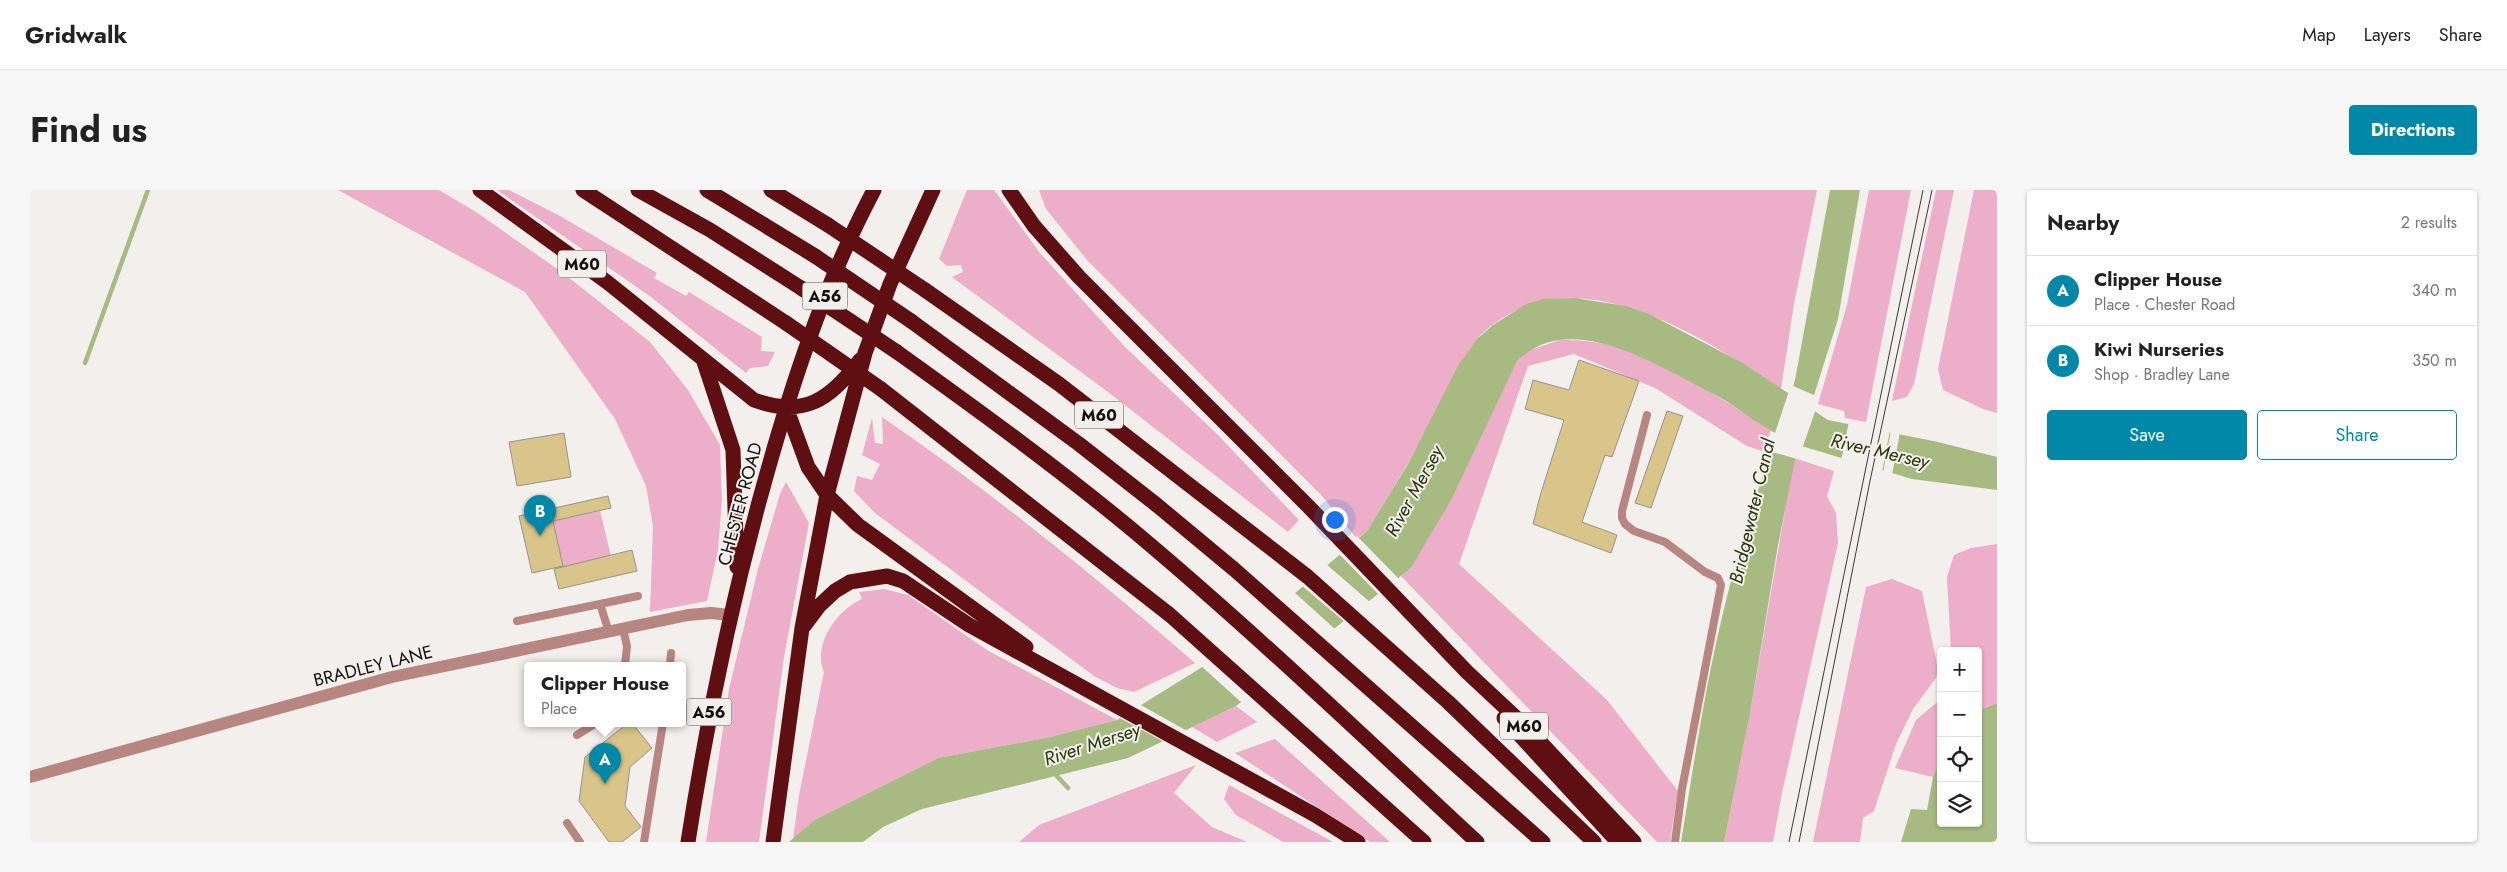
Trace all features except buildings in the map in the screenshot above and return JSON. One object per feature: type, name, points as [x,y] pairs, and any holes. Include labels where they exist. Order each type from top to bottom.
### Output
[{"type":"highway","name":"M60","points":[[480,190],[607,282],[747,396],[772,407],[786,407]]},
{"type":"highway","points":[[583,190],[881,389],[1170,615],[1311,739],[1424,842]]},
{"type":"highway","points":[[638,190],[710,230],[897,352],[977,408],[1056,469],[1204,591],[1477,842]]},
{"type":"highway","name":"M60","points":[[707,190],[815,256],[912,321],[1080,444],[1235,570],[1543,842]]},
{"type":"highway","name":"M60","points":[[771,190],[828,225],[925,290],[1059,384],[1269,546],[1403,661],[1594,842]]},
{"type":"highway","name":"CHESTER ROAD","points":[[688,841],[706,727],[730,615],[786,407],[831,281],[874,190]]},
{"type":"highway","points":[[773,842],[802,628],[827,495],[865,353],[890,284],[933,190]]},
{"type":"highway","name":"M60","points":[[1008,190],[1034,226],[1079,277],[1308,506],[1467,672],[1526,727],[1634,842]]},
{"type":"highway","name":"M60","points":[[1021,190],[1034,226]]},
{"type":"highway","points":[[865,353],[847,378],[822,400],[786,407],[808,468],[827,495],[858,524],[1065,677]]},
{"type":"highway","name":"M60","points":[[703,361],[731,443],[735,495],[737,586]]},
{"type":"highway","points":[[802,628],[818,606],[835,591],[857,580],[887,576],[903,580],[969,625],[1251,781],[1315,814],[1358,842]]},
{"type":"highway","name":"M60","points":[[1467,672],[1521,739],[1618,842]]},
{"type":"street","name":"BRADLEY LANE","points":[[30,777],[392,677],[688,615],[711,613],[730,615]]},
{"type":"lane","points":[[1647,415],[1622,511],[1622,518],[1625,524],[1634,531],[1665,542],[1705,572],[1718,578],[1721,585],[1682,789],[1675,842]]},
{"type":"lane","points":[[517,621],[638,596]]},
{"type":"lane","points":[[600,604],[609,632]]},
{"type":"lane","points":[[623,629],[627,646],[625,662]]},
{"type":"lane","points":[[670,662],[671,653]]},
{"type":"lane","points":[[577,735],[590,727]]},
{"type":"lane","points":[[644,842],[662,727]]},
{"type":"lane","points":[[567,823],[580,842]]},
{"type":"shaded area","points":[[338,190],[439,190],[476,212],[563,273],[650,342],[688,390],[720,445],[722,500],[718,550],[707,601],[650,612],[653,526],[646,486],[615,419],[525,292]]},
{"type":"shaded area","points":[[497,190],[509,190],[560,216],[657,273],[654,278],[686,296],[689,292],[762,337],[761,351],[775,352],[768,366],[750,368],[746,373],[651,297]]},
{"type":"shaded area","points":[[967,190],[994,190],[1040,253],[1126,348],[1217,434],[1299,520],[1288,532],[1108,392],[952,277],[963,272],[961,265],[947,266],[939,259]]},
{"type":"shaded area","points":[[1039,190],[1817,190],[1794,304],[1781,389],[1719,349],[1683,330],[1646,314],[1608,302],[1571,298],[1535,303],[1501,319],[1478,338],[1458,368],[1434,417],[1393,489],[1367,531],[1357,539],[1323,497],[1087,260],[1046,209]]},
{"type":"shaded area","points":[[1869,190],[1911,190],[1866,422],[1845,418],[1844,411],[1818,404],[1847,305]]},
{"type":"shaded area","points":[[1936,190],[1954,190],[1914,384],[1907,397],[1892,401]]},
{"type":"shaded area","points":[[1974,190],[1997,190],[1997,413],[1983,409],[1943,390],[1938,369]]},
{"type":"shaded area","points":[[1560,340],[1603,343],[1636,354],[1696,384],[1771,431],[1762,451],[1747,446],[1655,388],[1574,354],[1528,366],[1459,564],[1607,700],[1678,791],[1670,842],[1657,842],[1401,576],[1411,568],[1517,361],[1527,351]]},
{"type":"shaded area","points":[[882,417],[1003,505],[1119,598],[1195,663],[1134,692],[1117,688],[1094,676],[875,513],[854,491],[857,476],[872,480],[880,464],[862,455],[872,418],[875,443],[883,444]]},
{"type":"shaded area","points":[[1794,458],[1834,471],[1827,496],[1836,513],[1838,543],[1782,793],[1773,842],[1724,842],[1750,714]]},
{"type":"shaded area","points":[[786,482],[809,523],[784,657],[759,842],[706,842],[729,689],[758,569],[780,494]]},
{"type":"shaded area","points":[[600,511],[611,556],[563,567],[553,521]]},
{"type":"shaded area","points":[[1997,544],[1997,703],[1982,709],[1982,647],[1951,647],[1947,577],[1954,555],[1971,548]]},
{"type":"shaded area","points":[[1892,579],[1922,591],[1937,664],[1937,677],[1913,709],[1896,744],[1874,811],[1863,818],[1860,842],[1813,842],[1866,587]]},
{"type":"shaded area","points":[[884,589],[908,595],[987,650],[1117,720],[1050,737],[938,758],[816,819],[793,840],[799,795],[824,672],[821,662],[821,651],[824,640],[829,629],[844,611],[862,599],[859,592]]},
{"type":"shaded area","points":[[1937,702],[1937,768],[1933,777],[1895,768],[1916,720]]},
{"type":"shaded area","points":[[1236,706],[1257,722],[1217,742],[1192,727]]},
{"type":"shaded area","points":[[1275,739],[1390,842],[1370,842],[1235,753]]},
{"type":"shaded area","points":[[1196,765],[1174,793],[1212,827],[1247,842],[1019,842],[1039,825]]},
{"type":"shaded area","points":[[1229,785],[1333,842],[1283,842],[1236,815],[1224,799]]},
{"type":"water","points":[[1830,190],[1860,190],[1838,319],[1810,408],[1828,420],[1938,442],[1997,457],[1997,490],[1912,479],[1798,445],[1778,545],[1750,714],[1724,842],[1681,842],[1705,696],[1717,638],[1735,565],[1777,434],[1720,398],[1660,366],[1619,348],[1576,339],[1555,341],[1535,348],[1517,361],[1452,498],[1411,568],[1236,706],[1128,758],[922,809],[883,827],[863,842],[789,842],[816,819],[938,758],[1050,737],[1117,720],[1228,651],[1367,531],[1408,464],[1458,366],[1477,339],[1493,325],[1526,304],[1544,299],[1575,298],[1626,306],[1649,314],[1741,362],[1791,395]]},
{"type":"water","points":[[1997,703],[1997,842],[1901,842],[1911,809],[1927,810],[1933,777],[1937,768],[1937,827],[1982,827],[1982,709]]},
{"type":"pier","points":[[1791,385],[1816,396],[1813,407],[1816,409],[1802,449],[1799,448],[1797,459],[1769,451]]},
{"type":"pier","points":[[1849,421],[1890,430],[1882,472],[1841,461]]},
{"type":"pier","points":[[1891,430],[1900,432],[1892,475],[1883,473]]},
{"type":"pier","points":[[1357,536],[1400,580],[1380,596],[1338,553]]},
{"type":"pier","points":[[1325,563],[1371,603],[1346,623],[1301,585]]},
{"type":"pier","points":[[1293,591],[1336,630],[1243,704],[1200,665],[1227,649]]},
{"type":"pier","points":[[1139,704],[1189,732],[1166,743],[1118,717]]},
{"type":"waterway","points":[[85,363],[148,190]]},
{"type":"waterway","name":"River Mersey","points":[[1055,774],[1068,788]]},
{"type":"tram line","points":[[1789,842],[1923,190]]},
{"type":"tram line","points":[[1799,842],[1870,481],[1932,190]]},
{"type":"place","name":"Kiwi Nurseries","points":[[540,536]]},
{"type":"place","name":"Clipper House","points":[[605,784]]},
{"type":"water label","name":"Bridgewater Canal","points":[[1752,511]]}]
